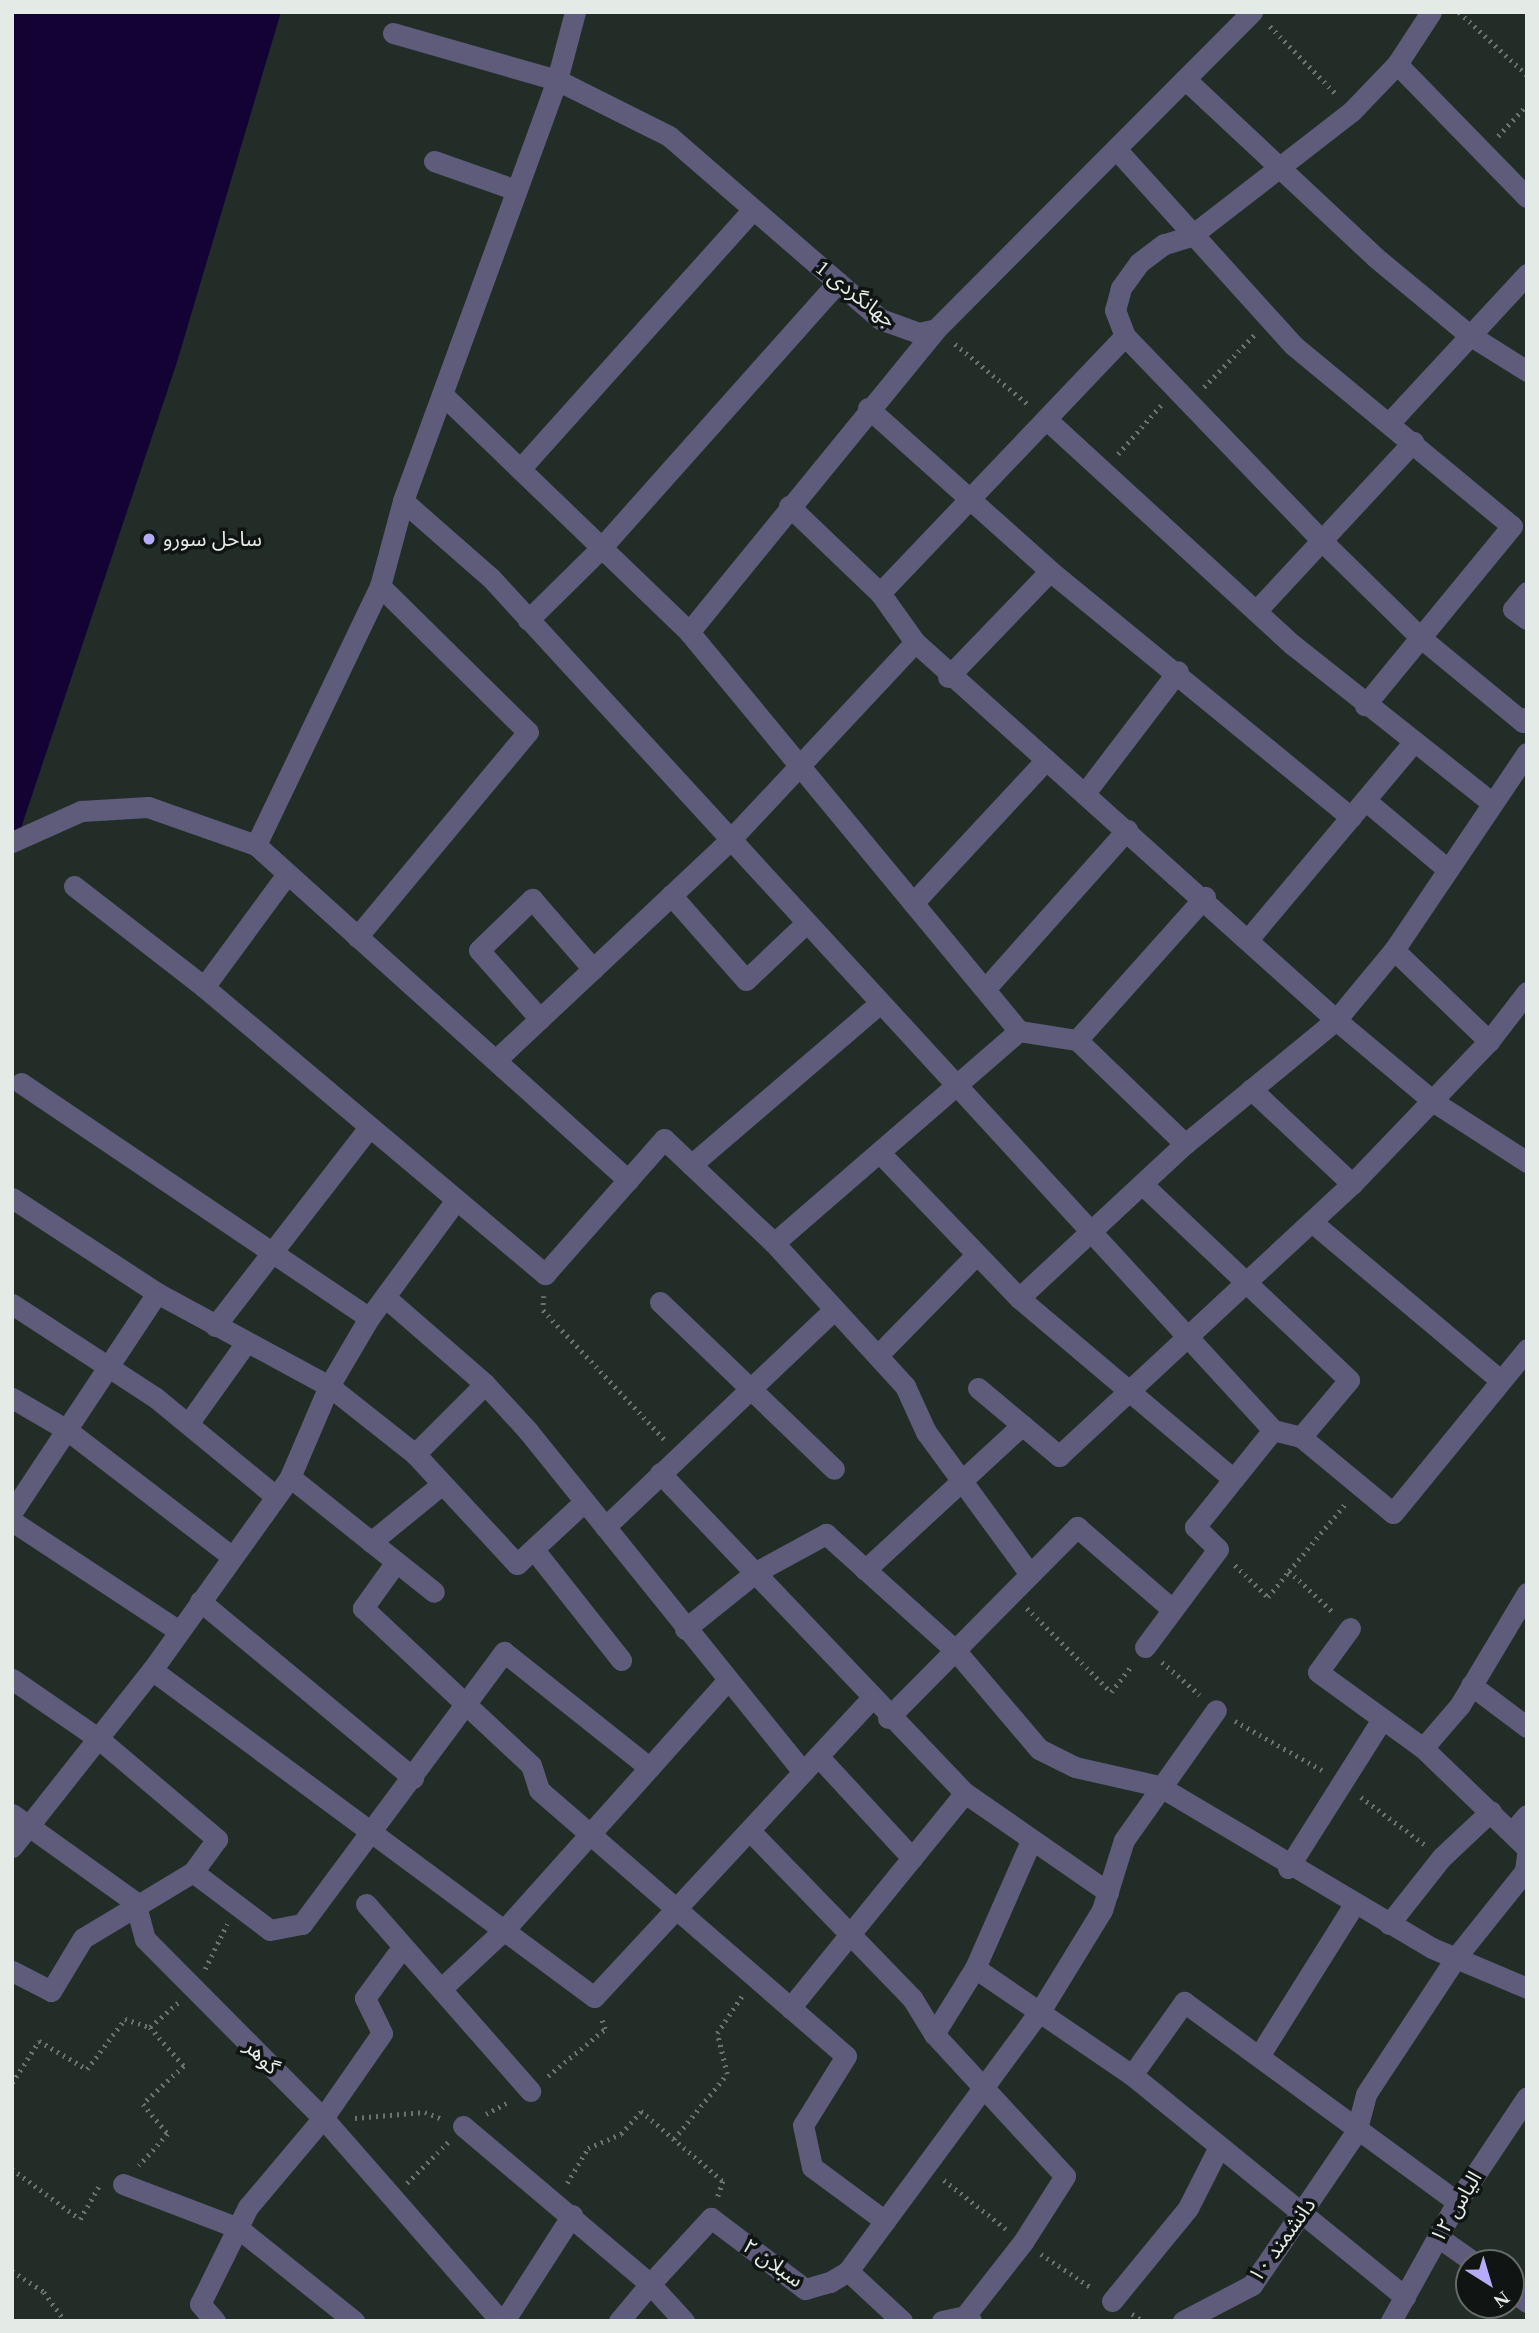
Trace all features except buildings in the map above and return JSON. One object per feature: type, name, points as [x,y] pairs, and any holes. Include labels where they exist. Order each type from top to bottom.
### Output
[{"type":"street","points":[[256,845],[380,586],[403,501],[557,80],[575,12]]},
{"type":"street","points":[[1431,12],[1397,64],[1352,111],[1277,166],[1191,236],[1164,244],[1121,288],[1115,310],[1125,336],[1325,544],[1421,638],[1523,722],[1527,716]]},
{"type":"street","points":[[689,632],[789,506],[936,329],[1185,79],[1259,17]]},
{"type":"street","name":"جهانگردی 1","points":[[393,33],[557,80],[669,136],[838,282],[908,333],[936,329]]},
{"type":"street","points":[[1397,64],[1527,197]]},
{"type":"street","points":[[1185,79],[1277,166],[1468,334],[1527,371]]},
{"type":"street","points":[[1116,149],[1191,236],[1269,320],[1512,526],[1365,705]]},
{"type":"street","points":[[434,161],[516,190]]},
{"type":"street","points":[[520,469],[753,209]]},
{"type":"street","points":[[1390,422],[1468,334],[1527,274]]},
{"type":"street","points":[[528,620],[601,548],[838,282]]},
{"type":"street","points":[[880,593],[970,502],[1125,336]]},
{"type":"street","points":[[443,395],[689,632],[1019,1031],[1077,1040],[1185,1144]]},
{"type":"street","points":[[869,408],[970,502],[1050,571],[1358,808],[1446,868]]},
{"type":"street","points":[[1046,419],[1256,611],[1365,705],[1490,801]]},
{"type":"street","points":[[1256,611],[1325,544],[1413,442]]},
{"type":"street","points":[[403,501],[491,578],[954,1088],[1273,1430],[1301,1437],[1362,1484],[1393,1513],[1499,1379],[1527,1349]]},
{"type":"street","points":[[789,506],[880,593],[915,642],[948,677],[1205,897],[1336,1020],[1434,1102],[1527,1162]]},
{"type":"street","points":[[948,677],[1050,571]]},
{"type":"street","points":[[357,937],[528,732],[380,586]]},
{"type":"street","points":[[1527,592],[1513,609],[1527,619]]},
{"type":"street","points":[[498,1058],[729,841],[915,642]]},
{"type":"street","points":[[1085,793],[1178,671]]},
{"type":"street","points":[[1250,937],[1413,743]]},
{"type":"street","points":[[1019,1298],[1185,1144],[1336,1020],[1394,950],[1490,801],[1527,753]]},
{"type":"street","points":[[913,903],[1046,760]]},
{"type":"street","points":[[12,842],[81,811],[148,807],[256,845],[357,937],[498,1058],[628,1180]]},
{"type":"street","points":[[986,988],[1127,830]]},
{"type":"street","points":[[204,987],[287,874]]},
{"type":"street","points":[[74,886],[204,987],[368,1129],[545,1274],[664,1139],[774,1243],[905,1385],[912,1408],[960,1484],[1030,1574]]},
{"type":"street","points":[[671,895],[746,980],[805,924]]},
{"type":"street","points":[[1077,1040],[1205,897]]},
{"type":"street","points":[[540,1018],[479,950],[532,900],[593,968]]},
{"type":"street","points":[[1394,950],[1489,1041]]},
{"type":"street","points":[[978,1388],[1059,1456],[1126,1389],[1313,1223],[1434,1102],[1489,1041],[1527,992]]},
{"type":"street","points":[[691,1165],[878,1005]]},
{"type":"street","points":[[774,1243],[1019,1031]]},
{"type":"street","points":[[21,1083],[369,1318]]},
{"type":"street","points":[[1251,1089],[1352,1184]]},
{"type":"street","points":[[215,1326],[276,1254],[368,1129]]},
{"type":"street","points":[[878,1152],[1019,1298],[1232,1478]]},
{"type":"street","points":[[1142,1184],[1243,1285],[1349,1380],[1301,1437]]},
{"type":"street","points":[[12,1198],[157,1293],[245,1344],[328,1386],[415,1454],[517,1564],[535,1551],[584,1503]]},
{"type":"street","points":[[12,1847],[22,1819],[99,1739],[152,1670],[230,1556],[289,1477],[328,1386],[369,1318],[456,1200]]},
{"type":"street","points":[[1313,1223],[1499,1379]]},
{"type":"street","points":[[878,1355],[976,1255]]},
{"type":"street","points":[[12,1512],[157,1293]]},
{"type":"street","points":[[384,1297],[485,1384],[605,1527],[725,1684],[803,1772]]},
{"type":"street","points":[[660,1301],[834,1469]]},
{"type":"street","points":[[12,1304],[110,1365],[188,1424],[274,1495]]},
{"type":"street","points":[[605,1527],[678,1454],[754,1392],[834,1310]]},
{"type":"street","points":[[188,1424],[245,1344]]},
{"type":"street","points":[[415,1454],[485,1384]]},
{"type":"street","points":[[12,1398],[67,1430],[230,1556]]},
{"type":"street","points":[[865,1570],[1022,1425]]},
{"type":"street","points":[[1145,1647],[1218,1549],[1195,1527],[1273,1430]]},
{"type":"street","points":[[660,1473],[756,1572],[888,1718],[965,1793],[1108,1892]]},
{"type":"street","points":[[289,1477],[434,1592]]},
{"type":"street","points":[[371,1542],[442,1483]]},
{"type":"street","points":[[12,1521],[179,1631]]},
{"type":"street","points":[[888,1718],[1077,1527],[1172,1609]]},
{"type":"street","points":[[685,1629],[756,1572],[826,1534],[955,1650],[1039,1749],[1075,1767],[1159,1786],[1288,1868],[1389,1924],[1527,1988]]},
{"type":"street","points":[[535,1551],[621,1660]]},
{"type":"street","points":[[396,1562],[363,1608],[470,1703],[531,1765],[539,1790],[846,2056],[803,2125],[812,2167],[885,2221]]},
{"type":"street","points":[[1423,1748],[1471,1685],[1527,1593]]},
{"type":"street","points":[[200,1601],[412,1778]]},
{"type":"street","points":[[1350,1628],[1318,1672],[1381,1721],[1423,1748],[1492,1811],[1520,1823],[1527,1848]]},
{"type":"street","points":[[193,1872],[270,1930],[302,1924],[470,1703],[504,1652],[650,1768]]},
{"type":"street","points":[[152,1670],[369,1836],[506,1928],[594,1997],[871,1699]]},
{"type":"street","points":[[12,1679],[99,1739],[217,1839],[193,1872],[135,1902],[83,1938],[51,1991],[12,1971]]},
{"type":"street","points":[[443,1986],[506,1928],[725,1684]]},
{"type":"street","points":[[1471,1685],[1527,1727]]},
{"type":"street","points":[[902,2321],[848,2271],[987,2089],[1042,2008],[1108,1892],[1124,1840],[1159,1786],[1216,1710]]},
{"type":"street","points":[[1288,1868],[1340,1781],[1381,1721]]},
{"type":"street","points":[[818,1756],[912,1858]]},
{"type":"street","points":[[790,2008],[965,1793]]},
{"type":"street","points":[[1389,1924],[1442,1857],[1492,1811]]},
{"type":"street","points":[[22,1819],[135,1902]]},
{"type":"street","points":[[750,1831],[912,1998],[934,2034],[1065,2176],[1023,2242],[968,2318],[942,2321]]},
{"type":"street","points":[[934,2034],[975,1968],[1031,1840]]},
{"type":"street","name":"دانشمند ۱۰","points":[[1184,2321],[1252,2285],[1301,2217],[1356,2132],[1366,2094],[1457,1956],[1525,1871],[1527,1854]]},
{"type":"street","name":"گوهر","points":[[135,1902],[145,1939],[323,2118],[503,2321]]},
{"type":"street","points":[[1259,2056],[1355,1903]]},
{"type":"street","points":[[366,1904],[443,1986],[530,2091]]},
{"type":"street","points":[[215,2321],[200,2304],[247,2207],[323,2118],[382,2033],[365,1998],[403,1946]]},
{"type":"street","points":[[975,1968],[1042,2008],[1132,2075],[1301,2217],[1405,2297]]},
{"type":"street","points":[[1132,2075],[1184,2002],[1259,2056],[1356,2132],[1457,2202]]},
{"type":"street","name":"الیاس ۱۲","points":[[1391,2321],[1457,2202],[1523,2110]]},
{"type":"street","points":[[463,2126],[650,2284],[684,2321]]},
{"type":"street","points":[[1112,2301],[1188,2208],[1219,2147]]},
{"type":"street","points":[[123,2184],[238,2228],[354,2321]]},
{"type":"street","points":[[503,2321],[564,2209]]},
{"type":"street","points":[[619,2321],[711,2218]]},
{"type":"street","name":"سبلان ۲","points":[[711,2218],[805,2289],[848,2271]]},
{"type":"street","points":[[1438,2237],[1455,2249]]},
{"type":"path","points":[[1459,12],[1527,75]]},
{"type":"path","points":[[1259,17],[1352,111]]},
{"type":"path","points":[[1483,152],[1527,105]]},
{"type":"path","points":[[1102,472],[1182,396],[1269,320]]},
{"type":"path","points":[[936,329],[1046,419]]},
{"type":"path","points":[[545,1274],[543,1310],[678,1454]]},
{"type":"path","points":[[1218,1549],[1268,1597],[1362,1484]]},
{"type":"path","points":[[1289,1571],[1350,1628]]},
{"type":"path","points":[[1012,1593],[1111,1692],[1145,1647],[1216,1710],[1340,1781],[1442,1857]]},
{"type":"path","points":[[674,2139],[727,2074],[717,2033],[755,1977]]},
{"type":"path","points":[[12,2083],[39,2041],[87,2069],[125,2020],[150,2028],[184,2066],[143,2104],[168,2134],[123,2184],[97,2185],[80,2219],[12,2169]]},
{"type":"path","points":[[564,2209],[588,2148],[621,2134],[641,2111],[723,2181],[711,2218]]},
{"type":"path","points":[[323,2118],[425,2112],[463,2126],[393,2198]]},
{"type":"path","points":[[926,2166],[1023,2242],[1143,2321]]},
{"type":"path","points":[[12,2271],[44,2292],[65,2321]]},
{"type":"shaded area","points":[[12,12],[281,12],[177,362],[12,855]]},
{"type":"place","name":"ساحل سورو","points":[[149,539]]}]
